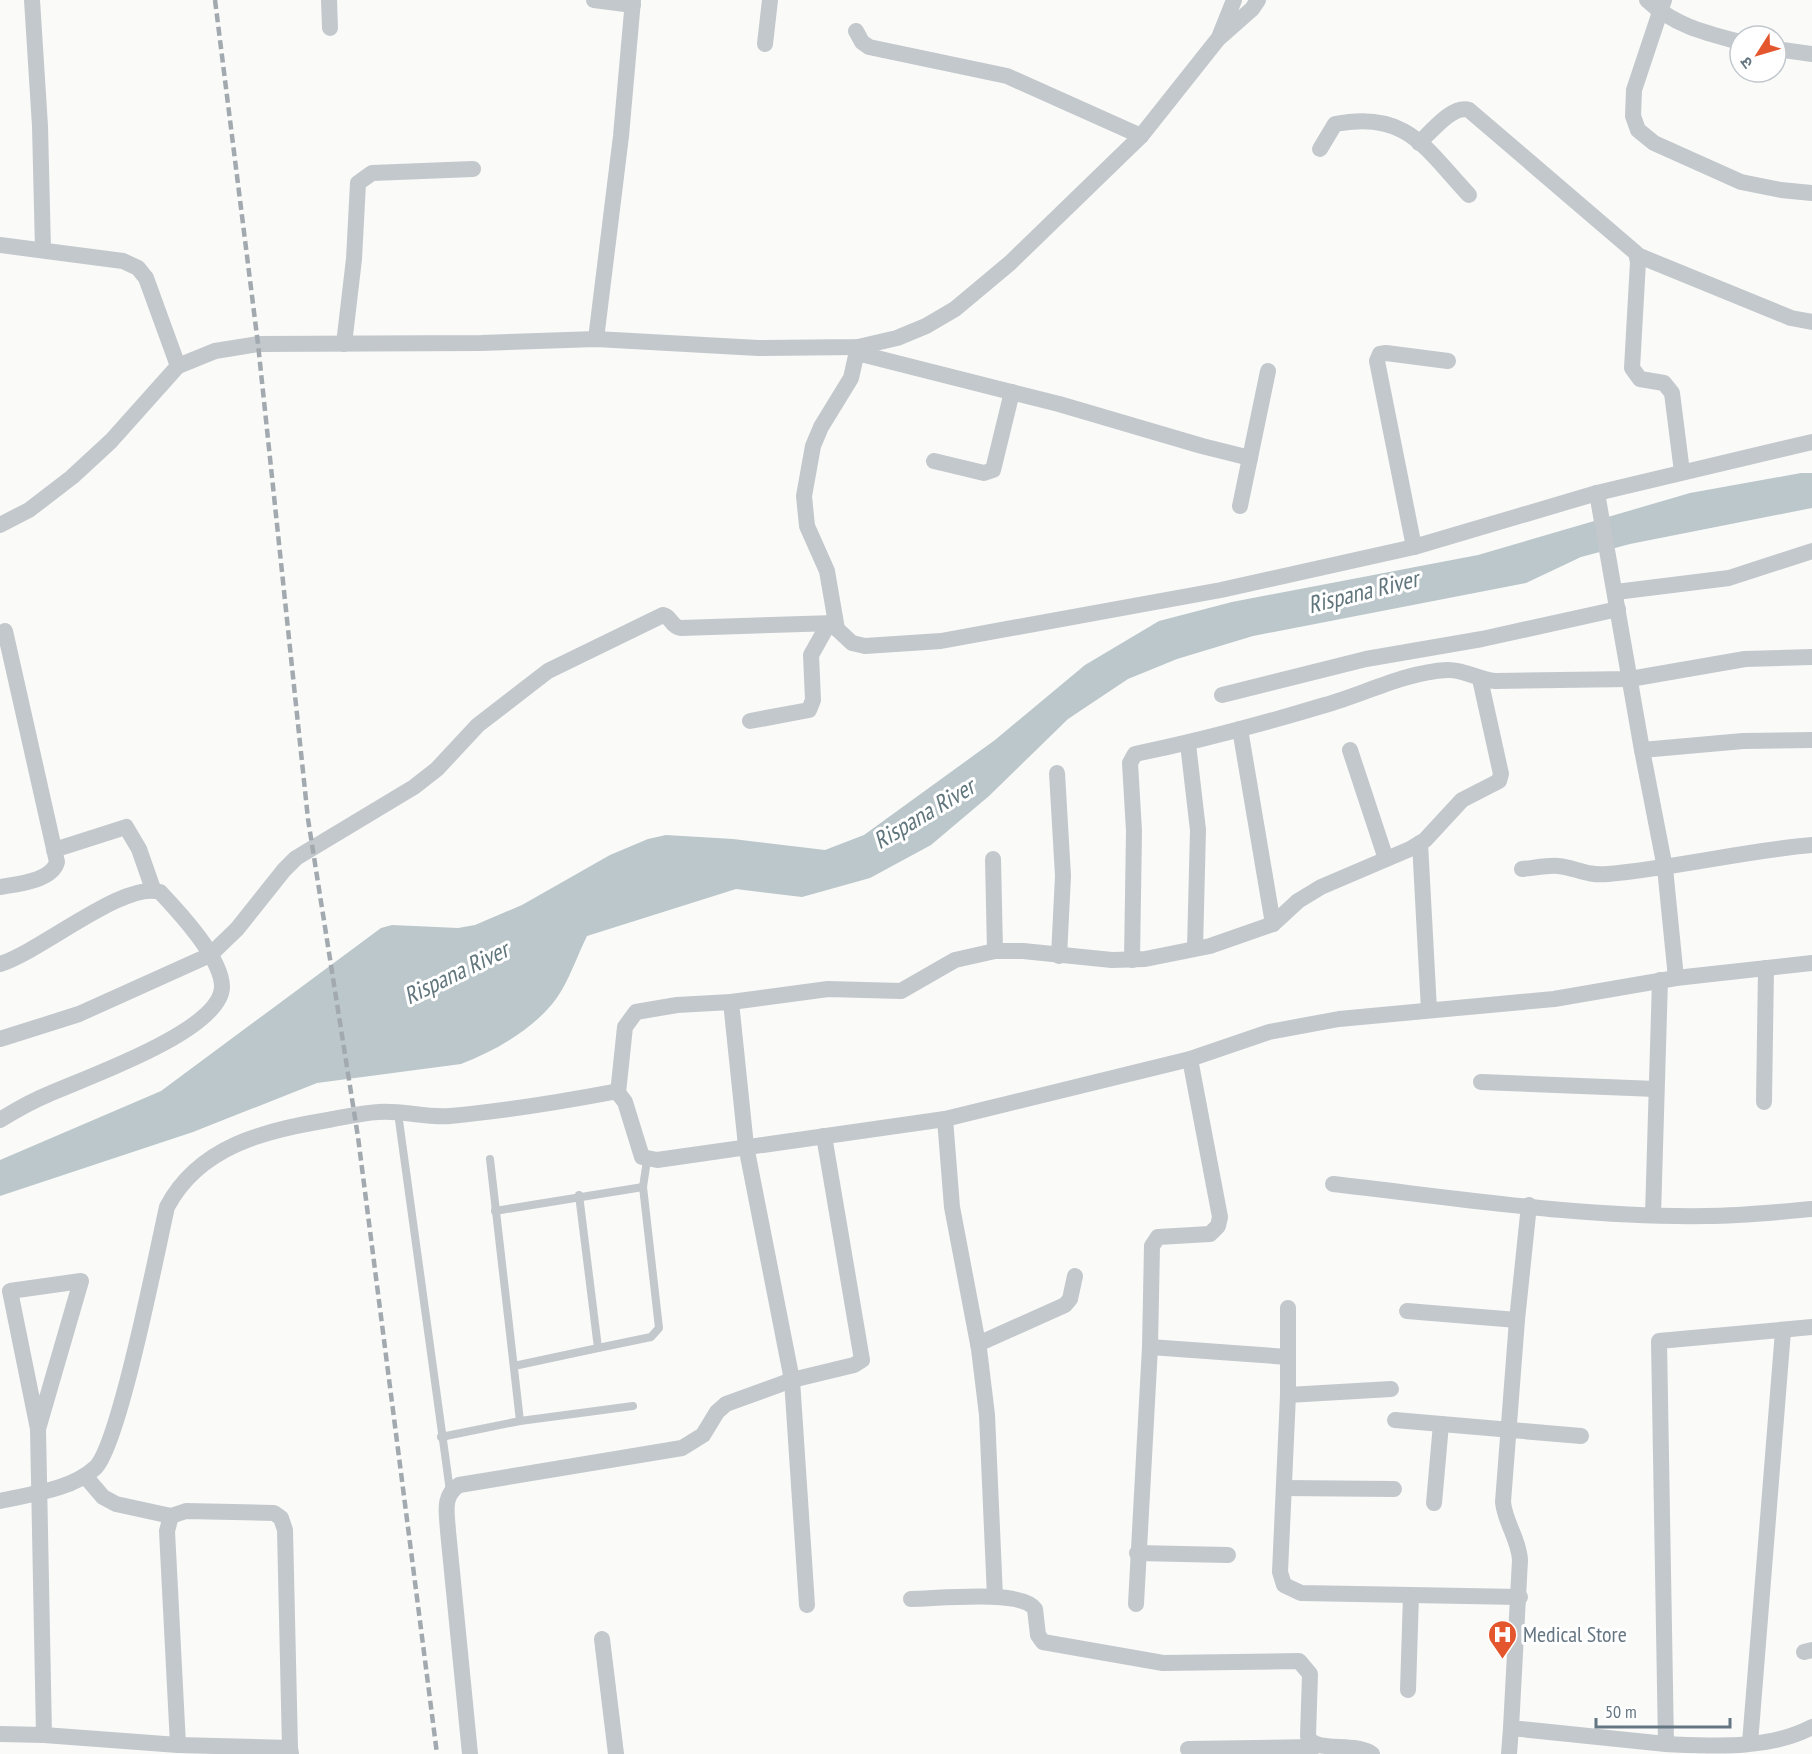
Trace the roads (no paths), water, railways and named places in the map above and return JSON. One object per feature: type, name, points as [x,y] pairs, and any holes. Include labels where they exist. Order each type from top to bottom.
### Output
[{"type":"street","points":[[32,0],[40,126],[43,250]]},
{"type":"street","points":[[329,0],[330,28]]},
{"type":"street","points":[[594,0],[633,2],[621,136],[596,339]]},
{"type":"street","points":[[765,44],[770,0]]},
{"type":"street","points":[[1218,39],[1234,0]]},
{"type":"street","points":[[858,350],[897,339],[926,326],[955,309],[984,287],[1141,136],[1218,39],[1252,9],[1258,0]]},
{"type":"street","points":[[1647,0],[1663,7],[1687,26],[1728,38]]},
{"type":"street","points":[[1663,7],[1634,90],[1633,116],[1638,129],[1654,143],[1741,182],[1812,193]]},
{"type":"street","points":[[856,31],[862,42],[869,47],[1007,76],[1141,136]]},
{"type":"street","points":[[1788,51],[1812,54]]},
{"type":"street","points":[[1419,143],[1455,111],[1464,108],[1469,110],[1637,255],[1780,314],[1812,322]]},
{"type":"street","points":[[1320,149],[1332,126],[1385,122],[1401,128],[1419,143],[1469,195]]},
{"type":"street","points":[[344,344],[354,259],[356,189],[361,180],[372,173],[473,169]]},
{"type":"street","points":[[0,245],[123,261],[138,268],[146,278],[178,366]]},
{"type":"street","points":[[1637,255],[1632,368],[1640,379],[1664,383],[1672,393],[1682,472]]},
{"type":"street","points":[[0,525],[29,510],[72,477],[111,441],[178,366],[215,351],[258,344],[481,344],[596,339],[758,348],[858,350],[1250,458]]},
{"type":"street","points":[[858,350],[851,378],[821,427],[813,446],[804,496],[807,526],[827,571],[832,623],[844,638],[865,646],[941,641],[1221,590],[1414,547],[1598,501],[1682,472],[1812,442]]},
{"type":"street","points":[[1414,547],[1377,361],[1380,354],[1386,353],[1448,361]]},
{"type":"street","points":[[1240,506],[1268,371]]},
{"type":"street","points":[[934,461],[984,473],[993,470],[1012,392]]},
{"type":"street","points":[[1598,501],[1665,868],[1668,979],[1656,1089],[1653,1215]]},
{"type":"street","points":[[1616,592],[1730,578],[1812,551]]},
{"type":"street","points":[[1222,695],[1366,659],[1482,639],[1618,609]]},
{"type":"street","points":[[0,1039],[79,1014],[210,955],[249,915],[291,863],[422,782],[478,725],[548,671],[663,615],[668,617],[673,625],[681,628],[832,623]]},
{"type":"street","points":[[750,721],[809,710],[813,700],[811,655],[832,623]]},
{"type":"street","points":[[0,887],[51,872],[56,866],[5,631]]},
{"type":"street","points":[[1132,960],[1134,831],[1130,760],[1135,754],[1188,744],[1428,673],[1456,670],[1480,679],[1507,681],[1630,679],[1745,659],[1812,657]]},
{"type":"street","points":[[1480,679],[1501,778],[1496,784],[1479,790],[1455,806],[1420,843],[1321,887],[1298,902],[1273,924],[1235,939],[1132,960],[1059,956],[1023,951],[995,951],[956,960],[901,991],[828,989],[731,1002],[676,1005],[636,1012],[625,1027],[618,1093],[625,1102],[639,1152],[647,1160],[945,1119],[1190,1059],[1250,1038],[1301,1025],[1339,1019],[1554,999],[1668,979],[1812,963]]},
{"type":"street","points":[[1240,729],[1273,924]]},
{"type":"street","points":[[1642,750],[1743,741],[1812,740]]},
{"type":"street","points":[[1188,744],[1198,830],[1195,948]]},
{"type":"street","points":[[1350,750],[1386,859]]},
{"type":"street","points":[[1057,773],[1063,876],[1059,956]]},
{"type":"street","points":[[54,850],[126,827],[140,849],[153,890]]},
{"type":"street","points":[[1420,843],[1429,1010]]},
{"type":"street","points":[[1522,868],[1556,866],[1584,874],[1604,875],[1665,868],[1763,849],[1812,845]]},
{"type":"street","points":[[993,859],[995,951]]},
{"type":"street","points":[[0,964],[27,954],[76,923],[131,894],[153,890],[160,892],[176,909],[210,955],[220,980],[219,999],[210,1012],[194,1025],[125,1063],[48,1095],[0,1120]]},
{"type":"street","points":[[1764,1102],[1766,968]]},
{"type":"street","points":[[731,1002],[746,1146],[792,1380],[807,1605]]},
{"type":"street","points":[[1136,1604],[1150,1347],[1151,1253],[1158,1237],[1210,1234],[1218,1226],[1220,1217],[1190,1059]]},
{"type":"street","points":[[1481,1082],[1656,1089]]},
{"type":"street","points":[[0,1501],[38,1492],[85,1476],[103,1458],[112,1436],[168,1207],[183,1182],[206,1162],[254,1136],[287,1126],[379,1112],[450,1116],[618,1093]]},
{"type":"street","points":[[945,1119],[956,1234],[978,1344],[990,1450],[995,1597]]},
{"type":"street","points":[[470,1754],[448,1531],[447,1498],[450,1491],[459,1485],[682,1448],[703,1435],[717,1412],[726,1404],[792,1380],[854,1365],[862,1359],[824,1136]]},
{"type":"street","points":[[1333,1184],[1529,1205],[1653,1215],[1745,1215],[1812,1209]]},
{"type":"street","points":[[1509,1754],[1520,1597],[1520,1549],[1504,1509],[1517,1320],[1529,1205]]},
{"type":"street","points":[[978,1344],[1065,1305],[1070,1299],[1074,1276]]},
{"type":"street","points":[[38,1429],[81,1281],[10,1291],[38,1429],[44,1735]]},
{"type":"street","points":[[1288,1308],[1288,1395],[1280,1572],[1282,1583],[1288,1589],[1301,1593],[1520,1597]]},
{"type":"street","points":[[1407,1311],[1517,1320]]},
{"type":"street","points":[[1666,1744],[1659,1341],[1812,1327]]},
{"type":"street","points":[[1750,1743],[1783,1330]]},
{"type":"street","points":[[1150,1347],[1288,1357]]},
{"type":"street","points":[[1288,1395],[1391,1389]]},
{"type":"street","points":[[1395,1420],[1581,1436]]},
{"type":"street","points":[[1434,1503],[1441,1424]]},
{"type":"street","points":[[0,1734],[44,1735],[106,1748],[178,1745],[290,1751],[285,1530],[281,1518],[274,1513],[186,1511],[171,1516],[116,1504],[103,1497],[85,1476]]},
{"type":"street","points":[[1284,1488],[1394,1489]]},
{"type":"street","points":[[171,1516],[167,1531],[178,1745]]},
{"type":"street","points":[[1137,1553],[1228,1555]]},
{"type":"street","points":[[1408,1690],[1411,1595]]},
{"type":"street","points":[[911,1599],[995,1597],[1022,1599],[1032,1604],[1037,1614],[1039,1638],[1049,1645],[1163,1663],[1299,1661],[1305,1664],[1310,1674],[1308,1736],[1314,1748]]},
{"type":"street","points":[[602,1639],[616,1754]]},
{"type":"street","points":[[1512,1728],[1666,1744],[1718,1746],[1789,1737],[1812,1727]]},
{"type":"street","points":[[1188,1749],[1359,1749],[1372,1754]]},
{"type":"lane","points":[[398,1113],[450,1491]]},
{"type":"lane","points":[[490,1159],[520,1421]]},
{"type":"lane","points":[[514,1366],[651,1337],[659,1328],[643,1186],[647,1160]]},
{"type":"lane","points":[[495,1211],[643,1186]]},
{"type":"lane","points":[[579,1195],[598,1348]]},
{"type":"lane","points":[[441,1437],[520,1421],[633,1406]]},
{"type":"water","name":"Rispana River","points":[[1812,473],[1812,508],[1630,544],[1581,557],[1526,583],[1253,636],[1177,659],[1128,679],[1068,719],[989,796],[931,845],[870,878],[802,897],[736,889],[587,936],[565,984],[547,1010],[513,1038],[474,1059],[461,1064],[317,1083],[193,1132],[0,1196],[0,1160],[161,1091],[381,928],[392,925],[458,928],[475,925],[522,905],[610,855],[648,839],[666,835],[733,839],[825,850],[864,835],[995,740],[1085,665],[1159,621],[1232,602],[1478,555],[1690,493]]},
{"type":"railway","points":[[215,0],[258,344],[308,819],[358,1137],[437,1754]]},
{"type":"place","name":"Medical Store","points":[[1502,1660]]}]
